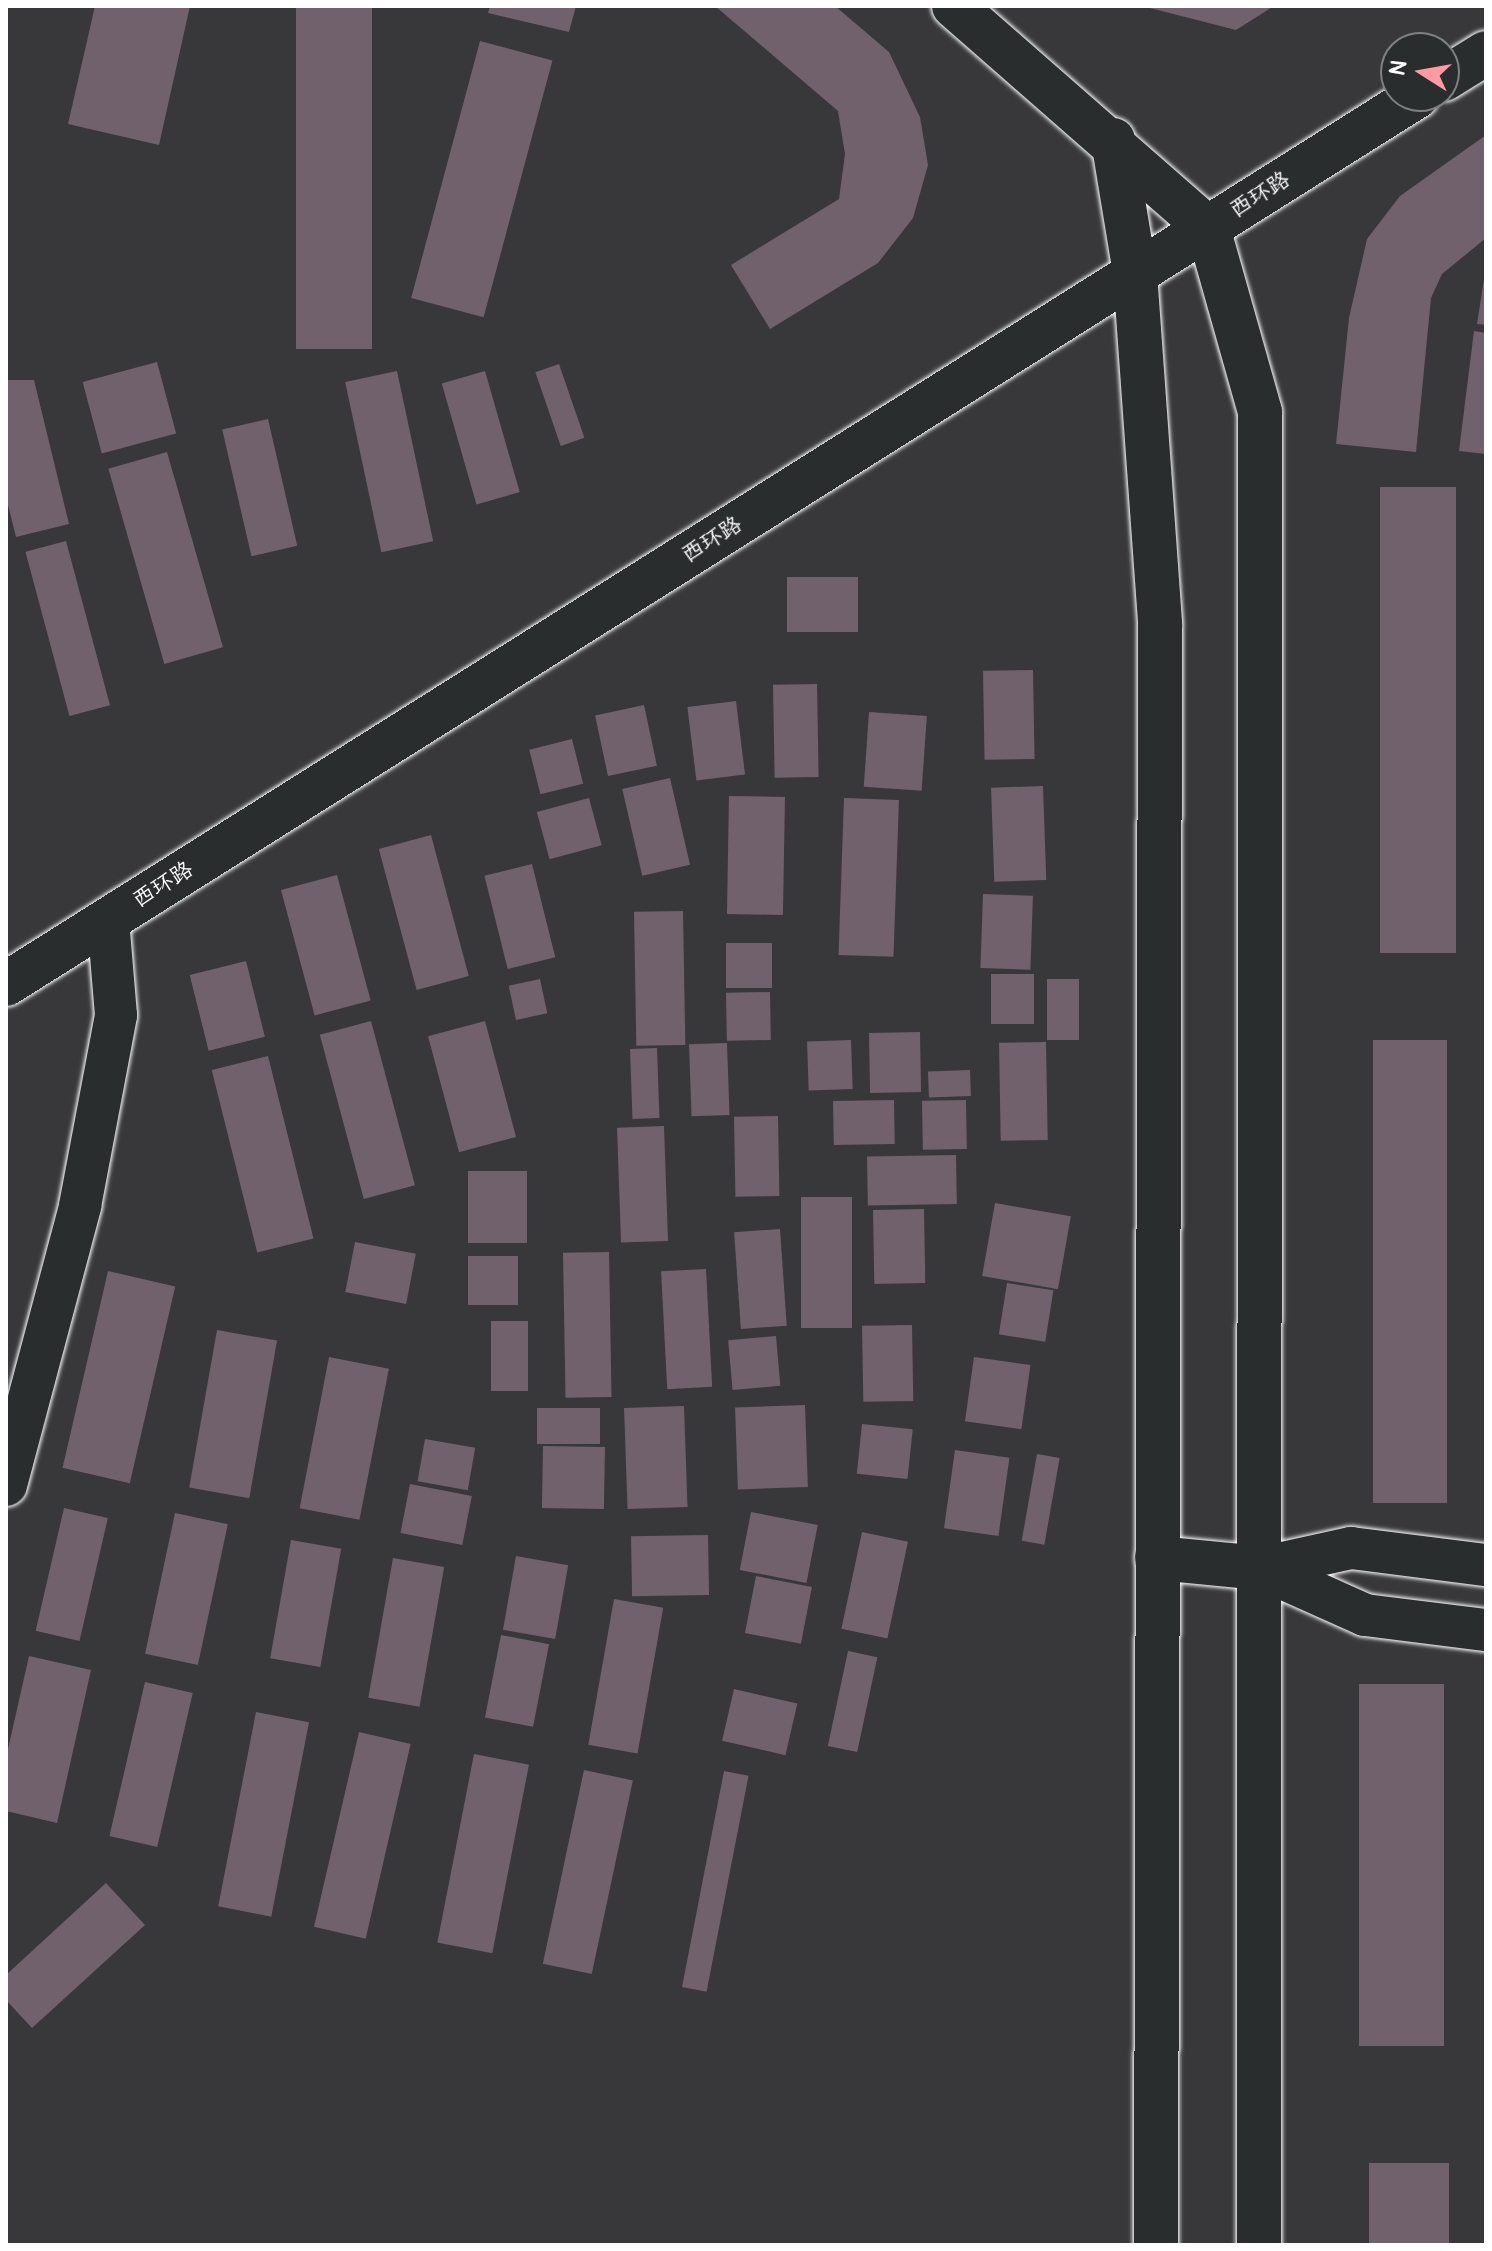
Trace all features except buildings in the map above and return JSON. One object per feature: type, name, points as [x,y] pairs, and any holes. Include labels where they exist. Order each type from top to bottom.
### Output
[{"type":"main road","points":[[954,6],[1113,140],[1208,228],[1260,412],[1259,2245]]},
{"type":"main road","points":[[1460,69],[1486,53]]},
{"type":"main road","name":"西环路","points":[[6,984],[1392,112]]},
{"type":"main road","points":[[1113,140],[1135,273],[1160,624],[1156,2245]]},
{"type":"main road","points":[[1157,1558],[1260,1568]]},
{"type":"street","points":[[6,1485],[80,1206],[116,1015],[108,920]]},
{"type":"street","points":[[1260,1568],[1351,1548],[1486,1565]]},
{"type":"street","points":[[1260,1568],[1365,1615],[1486,1630]]}]
